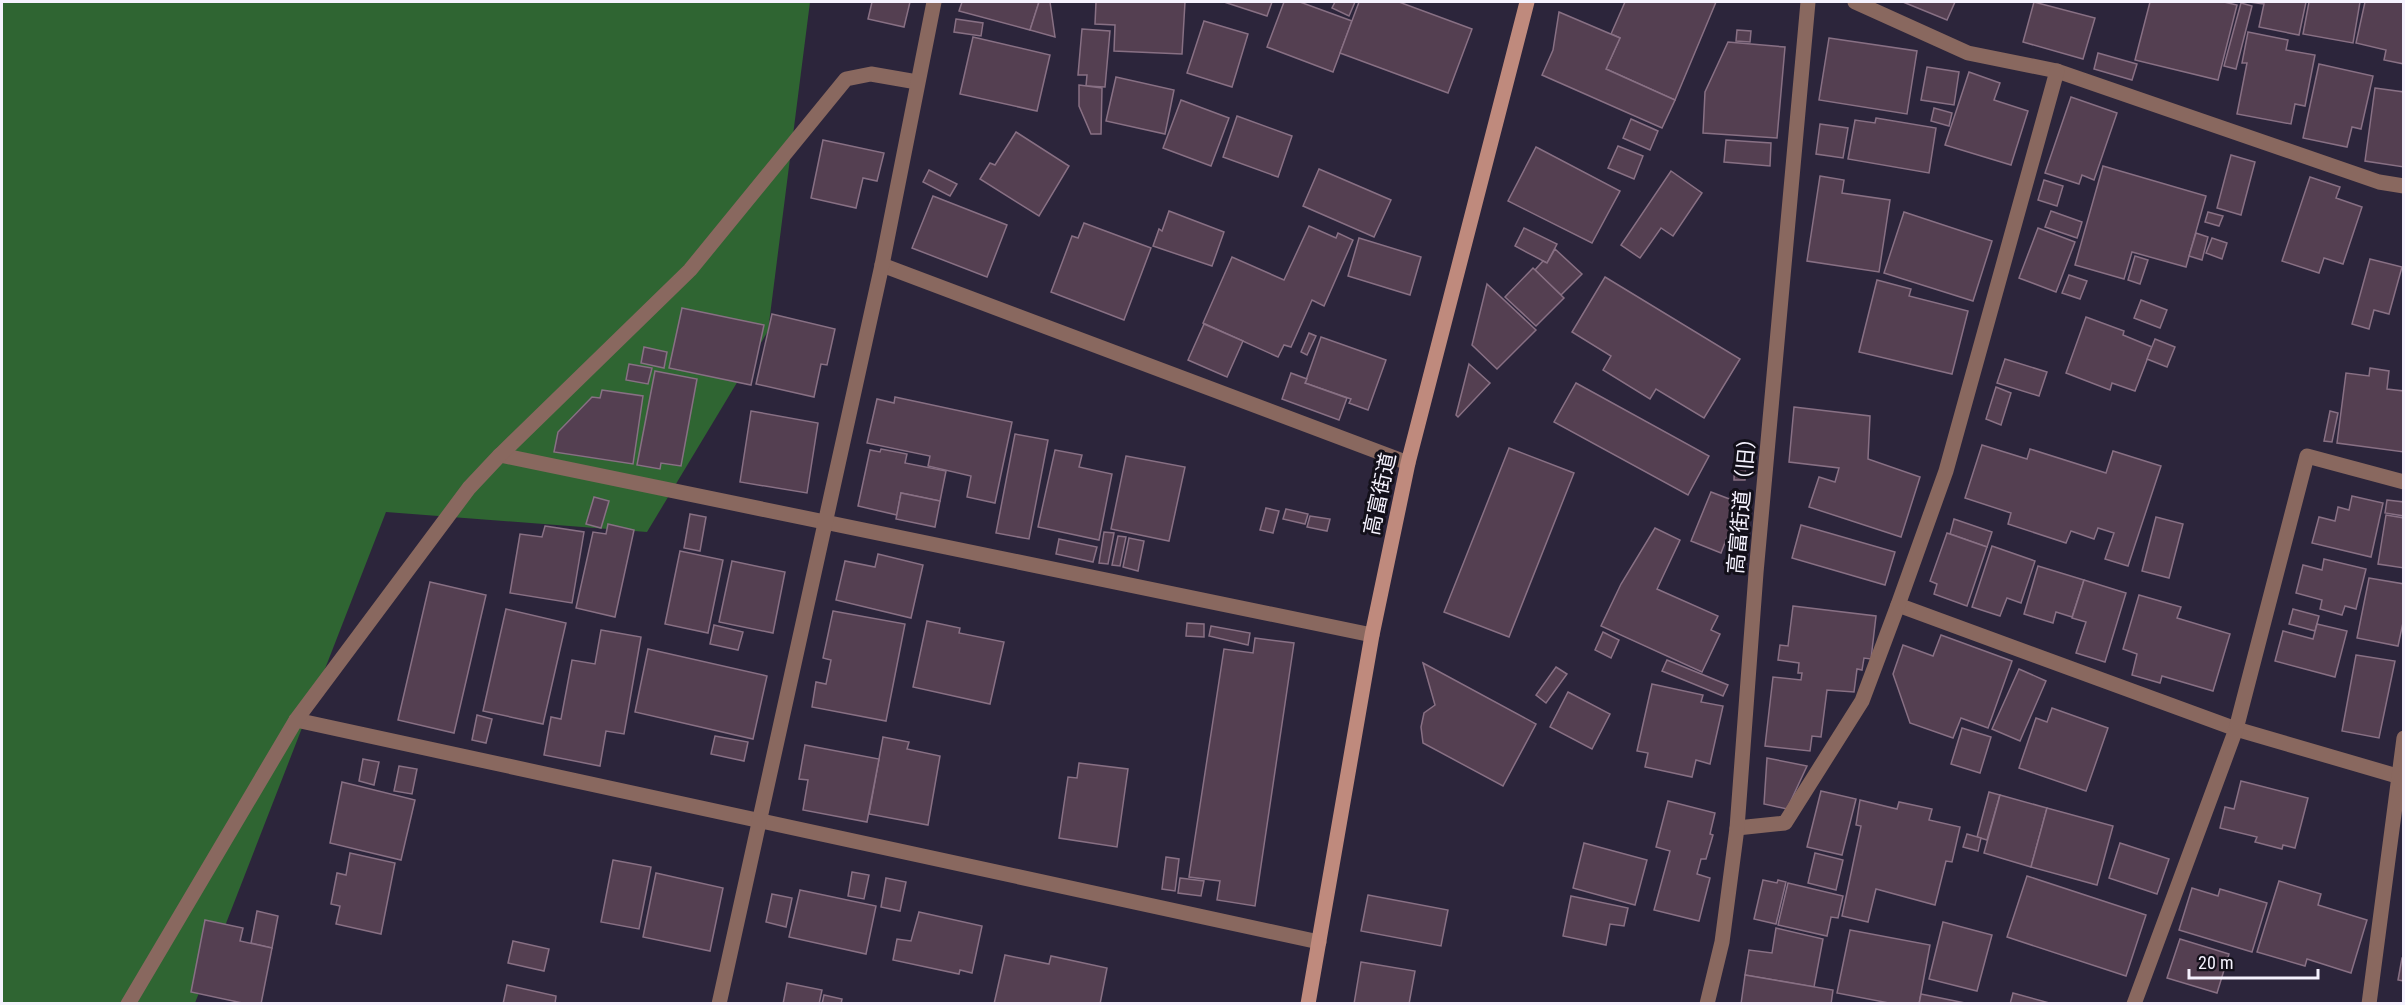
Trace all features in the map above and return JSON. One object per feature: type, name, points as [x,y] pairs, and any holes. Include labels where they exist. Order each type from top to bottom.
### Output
[{"type":"street","points":[[719,1004],[882,265],[934,2]]},
{"type":"street","name":"高富街道","points":[[1308,1004],[1372,635],[1408,462],[1527,2]]},
{"type":"street","name":"高富街道（旧）","points":[[1707,1004],[1722,942],[1737,828],[1756,573],[1808,2]]},
{"type":"street","points":[[1855,2],[1968,53],[2057,72],[2379,182],[2403,186]]},
{"type":"street","points":[[1737,828],[1785,824],[1862,701],[1946,471],[2057,72]]},
{"type":"street","points":[[128,1004],[296,720],[469,488],[690,270],[846,79],[871,74],[917,82]]},
{"type":"street","points":[[882,265],[1408,462]]},
{"type":"street","points":[[500,455],[1372,635]]},
{"type":"street","points":[[2134,1004],[2236,729],[2307,456],[2403,482]]},
{"type":"street","points":[[1898,605],[2236,729],[2401,777]]},
{"type":"street","points":[[296,720],[1319,942]]},
{"type":"street","points":[[2369,1004],[2401,777],[2403,738]]},
{"type":"green space","points":[[2,2],[810,2],[768,331],[647,532],[386,512],[195,1003],[2,1004]]},
{"type":"building","points":[[872,2],[910,2],[904,27],[868,19]]},
{"type":"building","points":[[962,2],[1039,2],[1030,30],[959,11]]},
{"type":"building","points":[[1039,2],[1050,2],[1055,37],[1030,30]]},
{"type":"building","points":[[1096,2],[1185,2],[1182,54],[1114,51],[1115,25],[1095,24]]},
{"type":"building","points":[[1224,2],[1272,2],[1267,16]]},
{"type":"building","points":[[1284,2],[1300,2],[1352,21],[1333,72],[1267,47]]},
{"type":"building","points":[[1335,2],[1355,2],[1349,16],[1332,8]]},
{"type":"building","points":[[1359,2],[1399,2],[1472,29],[1448,93],[1340,53]]},
{"type":"building","points":[[1625,2],[1716,2],[1675,100],[1606,69],[1620,38],[1611,34]]},
{"type":"building","points":[[1903,2],[1955,2],[1947,20]]},
{"type":"building","points":[[2034,2],[2095,18],[2083,59],[2023,42]]},
{"type":"building","points":[[2150,2],[2224,2],[2237,5],[2218,80],[2135,60]]},
{"type":"building","points":[[2249,2],[2306,2],[2299,35],[2259,27],[2264,4]]},
{"type":"building","points":[[2309,2],[2360,2],[2353,43],[2303,34]]},
{"type":"building","points":[[2365,2],[2404,2],[2404,64],[2384,60],[2386,50],[2356,43]]},
{"type":"building","points":[[2241,3],[2252,6],[2236,69],[2224,66]]},
{"type":"building","points":[[1559,12],[1620,38],[1606,69],[1675,100],[1662,128],[1542,75],[1553,50]]},
{"type":"building","points":[[956,19],[983,23],[981,36],[954,32]]},
{"type":"building","points":[[1204,21],[1248,34],[1232,87],[1187,73]]},
{"type":"building","points":[[1082,29],[1110,31],[1105,87],[1086,86],[1087,75],[1078,75]]},
{"type":"building","points":[[1737,30],[1751,31],[1750,42],[1736,41]]},
{"type":"building","points":[[2248,32],[2288,40],[2286,50],[2315,55],[2305,106],[2295,104],[2291,124],[2237,114],[2247,63],[2242,63]]},
{"type":"building","points":[[973,37],[1050,55],[1037,111],[960,94]]},
{"type":"building","points":[[1829,38],[1917,51],[1907,114],[1819,100]]},
{"type":"building","points":[[1728,42],[1785,47],[1777,138],[1703,133],[1705,92]]},
{"type":"building","points":[[2098,53],[2137,64],[2132,80],[2094,69]]},
{"type":"building","points":[[2319,64],[2373,76],[2361,129],[2352,127],[2347,147],[2303,138]]},
{"type":"building","points":[[1927,67],[1959,72],[1954,105],[1921,100]]},
{"type":"building","points":[[1969,72],[2000,83],[1994,100],[2028,111],[2011,165],[1945,145]]},
{"type":"building","points":[[1116,77],[1174,90],[1165,134],[1106,121]]},
{"type":"building","points":[[1079,85],[1102,88],[1101,134],[1091,134],[1079,106]]},
{"type":"building","points":[[2375,88],[2404,92],[2404,167],[2365,161]]},
{"type":"building","points":[[2071,97],[2117,113],[2094,180],[2082,175],[2079,184],[2045,173]]},
{"type":"building","points":[[1181,100],[1229,118],[1211,166],[1163,148]]},
{"type":"building","points":[[1934,108],[1952,113],[1949,126],[1931,121]]},
{"type":"building","points":[[1237,116],[1292,136],[1278,177],[1223,157]]},
{"type":"building","points":[[1876,118],[1936,128],[1929,173],[1848,159],[1855,120],[1875,123]]},
{"type":"building","points":[[1631,119],[1658,131],[1650,150],[1623,138]]},
{"type":"building","points":[[1820,124],[1848,128],[1843,158],[1816,154]]},
{"type":"building","points":[[1016,132],[1069,166],[1039,216],[980,179],[990,163],[995,165]]},
{"type":"building","points":[[823,140],[884,153],[877,181],[863,178],[856,208],[811,198]]},
{"type":"building","points":[[1726,140],[1771,143],[1770,166],[1724,162]]},
{"type":"building","points":[[1618,146],[1643,156],[1634,179],[1608,168]]},
{"type":"building","points":[[1536,147],[1620,191],[1592,243],[1508,201]]},
{"type":"building","points":[[2231,155],[2255,162],[2241,215],[2217,208]]},
{"type":"building","points":[[2103,166],[2206,196],[2186,267],[2132,252],[2124,279],[2075,265]]},
{"type":"building","points":[[1319,169],[1391,200],[1374,237],[1303,206]]},
{"type":"building","points":[[929,170],[957,184],[950,196],[923,182]]},
{"type":"building","points":[[1671,171],[1702,193],[1673,236],[1661,228],[1640,258],[1621,245]]},
{"type":"building","points":[[1820,176],[1844,180],[1842,193],[1890,200],[1879,272],[1807,261]]},
{"type":"building","points":[[2310,177],[2340,187],[2336,198],[2362,207],[2343,264],[2324,258],[2319,273],[2282,261]]},
{"type":"building","points":[[2044,180],[2063,186],[2057,206],[2038,200]]},
{"type":"building","points":[[933,196],[1007,225],[987,277],[912,248]]},
{"type":"building","points":[[1169,211],[1224,232],[1212,266],[1153,246],[1159,229],[1162,231]]},
{"type":"building","points":[[2051,211],[2082,222],[2077,238],[2045,227]]},
{"type":"building","points":[[1904,212],[1992,241],[1973,301],[1884,273]]},
{"type":"building","points":[[2208,212],[2223,216],[2219,226],[2205,222]]},
{"type":"building","points":[[1084,223],[1151,248],[1124,320],[1051,292],[1072,236],[1078,238]]},
{"type":"building","points":[[1309,226],[1336,238],[1338,233],[1353,240],[1324,306],[1312,300],[1291,347],[1284,345],[1278,357],[1203,323],[1232,257],[1284,280]]},
{"type":"building","points":[[1524,228],[1557,244],[1547,263],[1515,246]]},
{"type":"building","points":[[2038,228],[2075,242],[2056,292],[2019,278]]},
{"type":"building","points":[[2196,233],[2208,237],[2202,260],[2189,256]]},
{"type":"building","points":[[1359,238],[1421,257],[1410,295],[1348,276]]},
{"type":"building","points":[[2212,238],[2227,243],[2222,259],[2206,253]]},
{"type":"building","points":[[1555,249],[1582,274],[1561,295],[1535,270],[1543,261],[1547,263]]},
{"type":"building","points":[[2135,256],[2148,260],[2140,284],[2128,280]]},
{"type":"building","points":[[2370,259],[2402,267],[2389,314],[2374,310],[2369,329],[2352,324]]},
{"type":"building","points":[[1533,268],[1564,298],[1536,326],[1505,297]]},
{"type":"building","points":[[2069,275],[2087,281],[2080,299],[2062,293]]},
{"type":"building","points":[[1605,277],[1740,359],[1704,418],[1656,389],[1650,399],[1603,370],[1611,356],[1572,332]]},
{"type":"building","points":[[1877,280],[1911,289],[1909,296],[1968,311],[1952,374],[1859,352]]},
{"type":"building","points":[[1487,284],[1536,330],[1497,369],[1472,345]]},
{"type":"building","points":[[2141,300],[2167,310],[2160,328],[2134,318]]},
{"type":"building","points":[[682,308],[764,325],[751,385],[669,368]]},
{"type":"building","points":[[772,314],[835,329],[827,365],[821,364],[814,397],[756,384]]},
{"type":"building","points":[[2086,317],[2124,331],[2123,335],[2152,347],[2135,391],[2112,383],[2110,390],[2066,373]]},
{"type":"building","points":[[1204,324],[1243,341],[1227,377],[1188,360]]},
{"type":"building","points":[[1309,333],[1316,336],[1307,355],[1301,352]]},
{"type":"building","points":[[1321,337],[1386,360],[1368,410],[1349,403],[1351,399],[1305,383]]},
{"type":"building","points":[[2155,339],[2175,347],[2167,367],[2147,359]]},
{"type":"building","points":[[644,347],[667,352],[664,368],[641,363]]},
{"type":"building","points":[[2005,359],[2047,372],[2039,396],[1997,383]]},
{"type":"building","points":[[629,364],[652,368],[648,384],[626,380]]},
{"type":"building","points":[[1469,364],[1490,383],[1458,417],[1456,415]]},
{"type":"building","points":[[2370,368],[2389,371],[2387,389],[2404,391],[2404,452],[2337,443],[2346,373],[2369,376]]},
{"type":"building","points":[[655,371],[697,379],[681,466],[661,463],[660,469],[637,465]]},
{"type":"building","points":[[1291,373],[1307,379],[1305,383],[1347,398],[1339,420],[1282,399]]},
{"type":"building","points":[[1576,383],[1709,456],[1688,495],[1554,422]]},
{"type":"building","points":[[1996,387],[2011,393],[2001,425],[1986,419]]},
{"type":"building","points":[[602,390],[643,396],[633,464],[554,452],[558,432],[592,397],[600,398]]},
{"type":"building","points":[[895,397],[1012,422],[995,503],[967,497],[971,476],[928,466],[930,456],[867,443],[877,399],[894,403]]},
{"type":"building","points":[[1794,407],[1870,416],[1868,459],[1920,477],[1901,537],[1809,507],[1819,477],[1835,482],[1839,468],[1789,462]]},
{"type":"building","points":[[751,411],[818,423],[807,493],[740,482]]},
{"type":"building","points":[[2330,411],[2338,413],[2332,442],[2324,441]]},
{"type":"building","points":[[1015,434],[1048,440],[1029,539],[996,533]]},
{"type":"building","points":[[1982,445],[2027,459],[2030,449],[2106,473],[2113,451],[2161,466],[2128,566],[2105,559],[2114,533],[2098,528],[2094,539],[2071,531],[2066,543],[2008,524],[2011,513],[1965,498]]},
{"type":"building","points":[[1509,448],[1574,473],[1509,637],[1444,612]]},
{"type":"building","points":[[881,449],[907,454],[905,463],[946,471],[940,501],[901,493],[897,515],[858,506],[870,450],[880,452]]},
{"type":"building","points":[[1055,450],[1082,455],[1079,467],[1112,474],[1099,540],[1038,527]]},
{"type":"building","points":[[1126,456],[1185,467],[1169,541],[1111,529]]},
{"type":"building","points":[[1735,457],[1746,458],[1745,480],[1734,480]]},
{"type":"building","points":[[1711,492],[1740,503],[1721,553],[1691,541]]},
{"type":"building","points":[[901,493],[940,501],[935,527],[896,519]]},
{"type":"building","points":[[2352,496],[2383,503],[2371,557],[2312,543],[2319,517],[2335,521],[2338,507],[2349,510]]},
{"type":"building","points":[[594,497],[609,501],[601,528],[586,524]]},
{"type":"building","points":[[2387,500],[2404,502],[2404,516],[2385,513]]},
{"type":"building","points":[[1266,508],[1279,511],[1273,533],[1260,530]]},
{"type":"building","points":[[1286,509],[1308,514],[1305,524],[1283,519]]},
{"type":"building","points":[[690,514],[706,517],[700,551],[684,548]]},
{"type":"building","points":[[2386,515],[2404,518],[2404,568],[2378,564]]},
{"type":"building","points":[[1310,516],[1330,519],[1327,531],[1307,527]]},
{"type":"building","points":[[2156,517],[2183,524],[2169,578],[2142,571]]},
{"type":"building","points":[[1954,519],[1992,532],[1987,547],[1950,534]]},
{"type":"building","points":[[608,524],[634,530],[615,617],[576,608],[593,532],[606,534]]},
{"type":"building","points":[[1801,525],[1895,552],[1885,585],[1792,558]]},
{"type":"building","points":[[545,526],[584,532],[572,603],[510,593],[520,534],[542,537]]},
{"type":"building","points":[[1655,528],[1680,540],[1657,589],[1718,616],[1711,630],[1720,634],[1702,672],[1601,626],[1621,584]]},
{"type":"building","points":[[1104,532],[1114,533],[1108,564],[1099,563]]},
{"type":"building","points":[[1947,533],[1987,547],[1967,606],[1934,594],[1937,584],[1930,581]]},
{"type":"building","points":[[1118,536],[1126,537],[1120,566],[1112,565]]},
{"type":"building","points":[[1129,538],[1144,541],[1138,571],[1123,567]]},
{"type":"building","points":[[1059,539],[1097,547],[1093,562],[1056,554]]},
{"type":"building","points":[[1992,546],[2035,561],[2021,603],[2007,598],[2000,616],[1972,607]]},
{"type":"building","points":[[680,551],[723,560],[708,633],[665,624]]},
{"type":"building","points":[[878,554],[923,565],[911,618],[836,600],[845,561],[875,567]]},
{"type":"building","points":[[2324,559],[2366,569],[2356,609],[2345,606],[2342,615],[2320,609],[2322,600],[2296,593],[2303,565],[2322,570]]},
{"type":"building","points":[[732,561],[785,572],[773,633],[719,622]]},
{"type":"building","points":[[2038,566],[2084,580],[2072,617],[2056,612],[2053,623],[2024,614]]},
{"type":"building","points":[[2369,578],[2404,584],[2404,618],[2398,646],[2357,638]]},
{"type":"building","points":[[2084,580],[2126,593],[2105,662],[2076,653],[2086,622],[2072,618]]},
{"type":"building","points":[[430,582],[486,595],[454,733],[398,720]]},
{"type":"building","points":[[2139,595],[2181,607],[2177,618],[2230,634],[2213,691],[2162,676],[2160,683],[2132,675],[2137,654],[2123,649]]},
{"type":"building","points":[[1793,606],[1876,616],[1871,659],[1864,658],[1862,670],[1857,669],[1854,692],[1827,690],[1821,737],[1812,736],[1810,751],[1765,746],[1773,677],[1801,680],[1802,673],[1798,673],[1799,663],[1778,660],[1780,645],[1788,646]]},
{"type":"building","points":[[506,609],[566,623],[543,724],[483,711]]},
{"type":"building","points":[[2293,609],[2319,616],[2315,631],[2289,624]]},
{"type":"building","points":[[833,611],[905,624],[886,721],[812,707],[816,682],[826,684],[831,660],[823,658]]},
{"type":"building","points":[[927,621],[960,628],[959,633],[1004,642],[990,704],[913,687]]},
{"type":"building","points":[[1187,623],[1204,624],[1204,637],[1186,636]]},
{"type":"building","points":[[2317,624],[2347,631],[2335,677],[2275,661],[2283,631],[2313,639]]},
{"type":"building","points":[[714,625],[743,632],[738,650],[710,644]]},
{"type":"building","points":[[1211,626],[1250,633],[1248,645],[1209,636]]},
{"type":"building","points":[[601,630],[641,637],[624,734],[606,731],[600,766],[544,755],[551,717],[561,719],[572,660],[595,664]]},
{"type":"building","points":[[1603,632],[1619,640],[1611,658],[1595,650]]},
{"type":"building","points":[[1941,635],[2012,661],[1988,728],[1961,718],[1953,738],[1910,723],[1893,674],[1903,645],[1933,656]]},
{"type":"building","points":[[1255,638],[1294,643],[1255,906],[1217,900],[1220,881],[1189,877],[1224,649],[1253,653]]},
{"type":"building","points":[[648,649],[767,676],[753,739],[635,712]]},
{"type":"building","points":[[2356,655],[2395,661],[2379,738],[2342,731]]},
{"type":"building","points":[[1667,660],[1728,685],[1723,696],[1662,671]]},
{"type":"building","points":[[1423,663],[1536,724],[1503,786],[1423,743],[1421,727],[1424,713],[1435,705]]},
{"type":"building","points":[[1556,667],[1567,674],[1546,703],[1536,695]]},
{"type":"building","points":[[2019,669],[2046,681],[2020,741],[1992,729]]},
{"type":"building","points":[[1652,684],[1703,695],[1701,702],[1723,706],[1710,764],[1696,760],[1692,777],[1645,767],[1648,753],[1637,751]]},
{"type":"building","points":[[1568,692],[1610,714],[1592,749],[1550,727]]},
{"type":"building","points":[[2052,708],[2108,728],[2086,791],[2019,768],[2036,718],[2047,722]]},
{"type":"building","points":[[477,715],[492,719],[486,743],[472,740]]},
{"type":"building","points":[[1962,728],[1991,737],[1980,773],[1951,764]]},
{"type":"building","points":[[715,736],[748,742],[744,761],[711,754]]},
{"type":"building","points":[[883,737],[909,742],[907,749],[940,756],[928,825],[869,814]]},
{"type":"building","points":[[805,745],[879,759],[867,822],[803,810],[808,780],[799,779]]},
{"type":"building","points":[[1767,758],[1807,766],[1787,809],[1764,804]]},
{"type":"building","points":[[363,759],[379,762],[374,785],[359,781]]},
{"type":"building","points":[[1079,763],[1128,769],[1117,847],[1059,838],[1068,777],[1077,778]]},
{"type":"building","points":[[399,766],[417,769],[412,794],[394,791]]},
{"type":"building","points":[[2241,781],[2308,798],[2295,848],[2283,845],[2282,849],[2255,842],[2257,837],[2220,828],[2225,807],[2234,809]]},
{"type":"building","points":[[342,782],[415,800],[401,860],[330,843]]},
{"type":"building","points":[[1821,791],[1856,799],[1842,855],[1807,847]]},
{"type":"building","points":[[1989,792],[2000,795],[1987,840],[1977,837]]},
{"type":"building","points":[[2000,795],[2047,808],[2031,867],[1984,853]]},
{"type":"building","points":[[1860,800],[1897,809],[1899,802],[1932,809],[1929,820],[1960,827],[1952,862],[1946,861],[1935,905],[1876,889],[1868,922],[1842,916],[1861,826],[1856,825]]},
{"type":"building","points":[[1668,801],[1715,813],[1710,834],[1713,835],[1706,859],[1701,859],[1697,874],[1710,878],[1699,921],[1654,910],[1670,851],[1656,847]]},
{"type":"building","points":[[2047,808],[2113,826],[2097,885],[2031,867]]},
{"type":"building","points":[[1967,834],[1981,838],[1978,851],[1963,847]]},
{"type":"building","points":[[1584,843],[1647,860],[1635,905],[1573,888]]},
{"type":"building","points":[[2120,843],[2169,859],[2157,894],[2109,878]]},
{"type":"building","points":[[350,853],[395,863],[381,934],[336,924],[340,906],[331,904],[337,873],[346,875]]},
{"type":"building","points":[[1815,853],[1843,860],[1836,890],[1808,883]]},
{"type":"building","points":[[1166,857],[1179,859],[1175,891],[1162,889]]},
{"type":"building","points":[[613,860],[651,867],[639,929],[601,922]]},
{"type":"building","points":[[852,872],[869,875],[864,899],[848,896]]},
{"type":"building","points":[[656,873],[723,888],[710,951],[643,937]]},
{"type":"building","points":[[2027,876],[2146,915],[2126,976],[2007,937]]},
{"type":"building","points":[[886,878],[906,882],[900,911],[881,907]]},
{"type":"building","points":[[1180,878],[1204,881],[1201,896],[1178,893]]},
{"type":"building","points":[[1763,880],[1786,882],[1776,924],[1754,919]]},
{"type":"building","points":[[2279,881],[2321,894],[2318,905],[2367,920],[2351,973],[2307,959],[2305,966],[2257,952]]},
{"type":"building","points":[[1788,883],[1843,896],[1838,918],[1831,917],[1827,936],[1778,925]]},
{"type":"building","points":[[2192,888],[2218,896],[2220,889],[2267,903],[2252,952],[2179,930]]},
{"type":"building","points":[[800,890],[876,906],[866,954],[789,937]]},
{"type":"building","points":[[772,894],[792,898],[786,927],[766,922]]},
{"type":"building","points":[[1368,895],[1448,910],[1441,946],[1361,931]]},
{"type":"building","points":[[1571,896],[1628,908],[1624,926],[1610,924],[1606,945],[1563,936]]},
{"type":"building","points":[[257,911],[278,916],[272,948],[251,943]]},
{"type":"building","points":[[919,912],[982,926],[972,973],[960,970],[959,974],[893,960],[897,939],[911,941]]},
{"type":"building","points":[[205,920],[243,928],[240,941],[272,948],[261,1004],[247,1004],[191,992]]},
{"type":"building","points":[[1943,922],[1992,935],[1977,991],[1929,979]]},
{"type":"building","points":[[1776,928],[1823,939],[1814,987],[1745,975],[1749,950],[1772,953]]},
{"type":"building","points":[[1850,930],[1930,945],[1919,1004],[1894,1004],[1837,993]]},
{"type":"building","points":[[2180,939],[2229,954],[2217,993],[2167,978]]},
{"type":"building","points":[[513,941],[549,949],[544,971],[508,963]]},
{"type":"building","points":[[1005,955],[1049,964],[1051,956],[1107,968],[1100,1004],[994,1004]]},
{"type":"building","points":[[2402,958],[2404,958],[2404,981],[2398,980]]},
{"type":"building","points":[[1361,962],[1415,971],[1409,1004],[1354,1004]]},
{"type":"building","points":[[1745,975],[1833,990],[1831,1004],[1741,1004]]},
{"type":"building","points":[[787,983],[822,990],[819,1004],[783,1004]]},
{"type":"building","points":[[507,985],[556,996],[555,1004],[503,1004]]},
{"type":"building","points":[[2013,993],[2053,1004],[2010,1004]]},
{"type":"building","points":[[1921,994],[1970,1004],[1919,1004]]},
{"type":"building","points":[[824,995],[842,999],[841,1004],[822,1004]]}]
